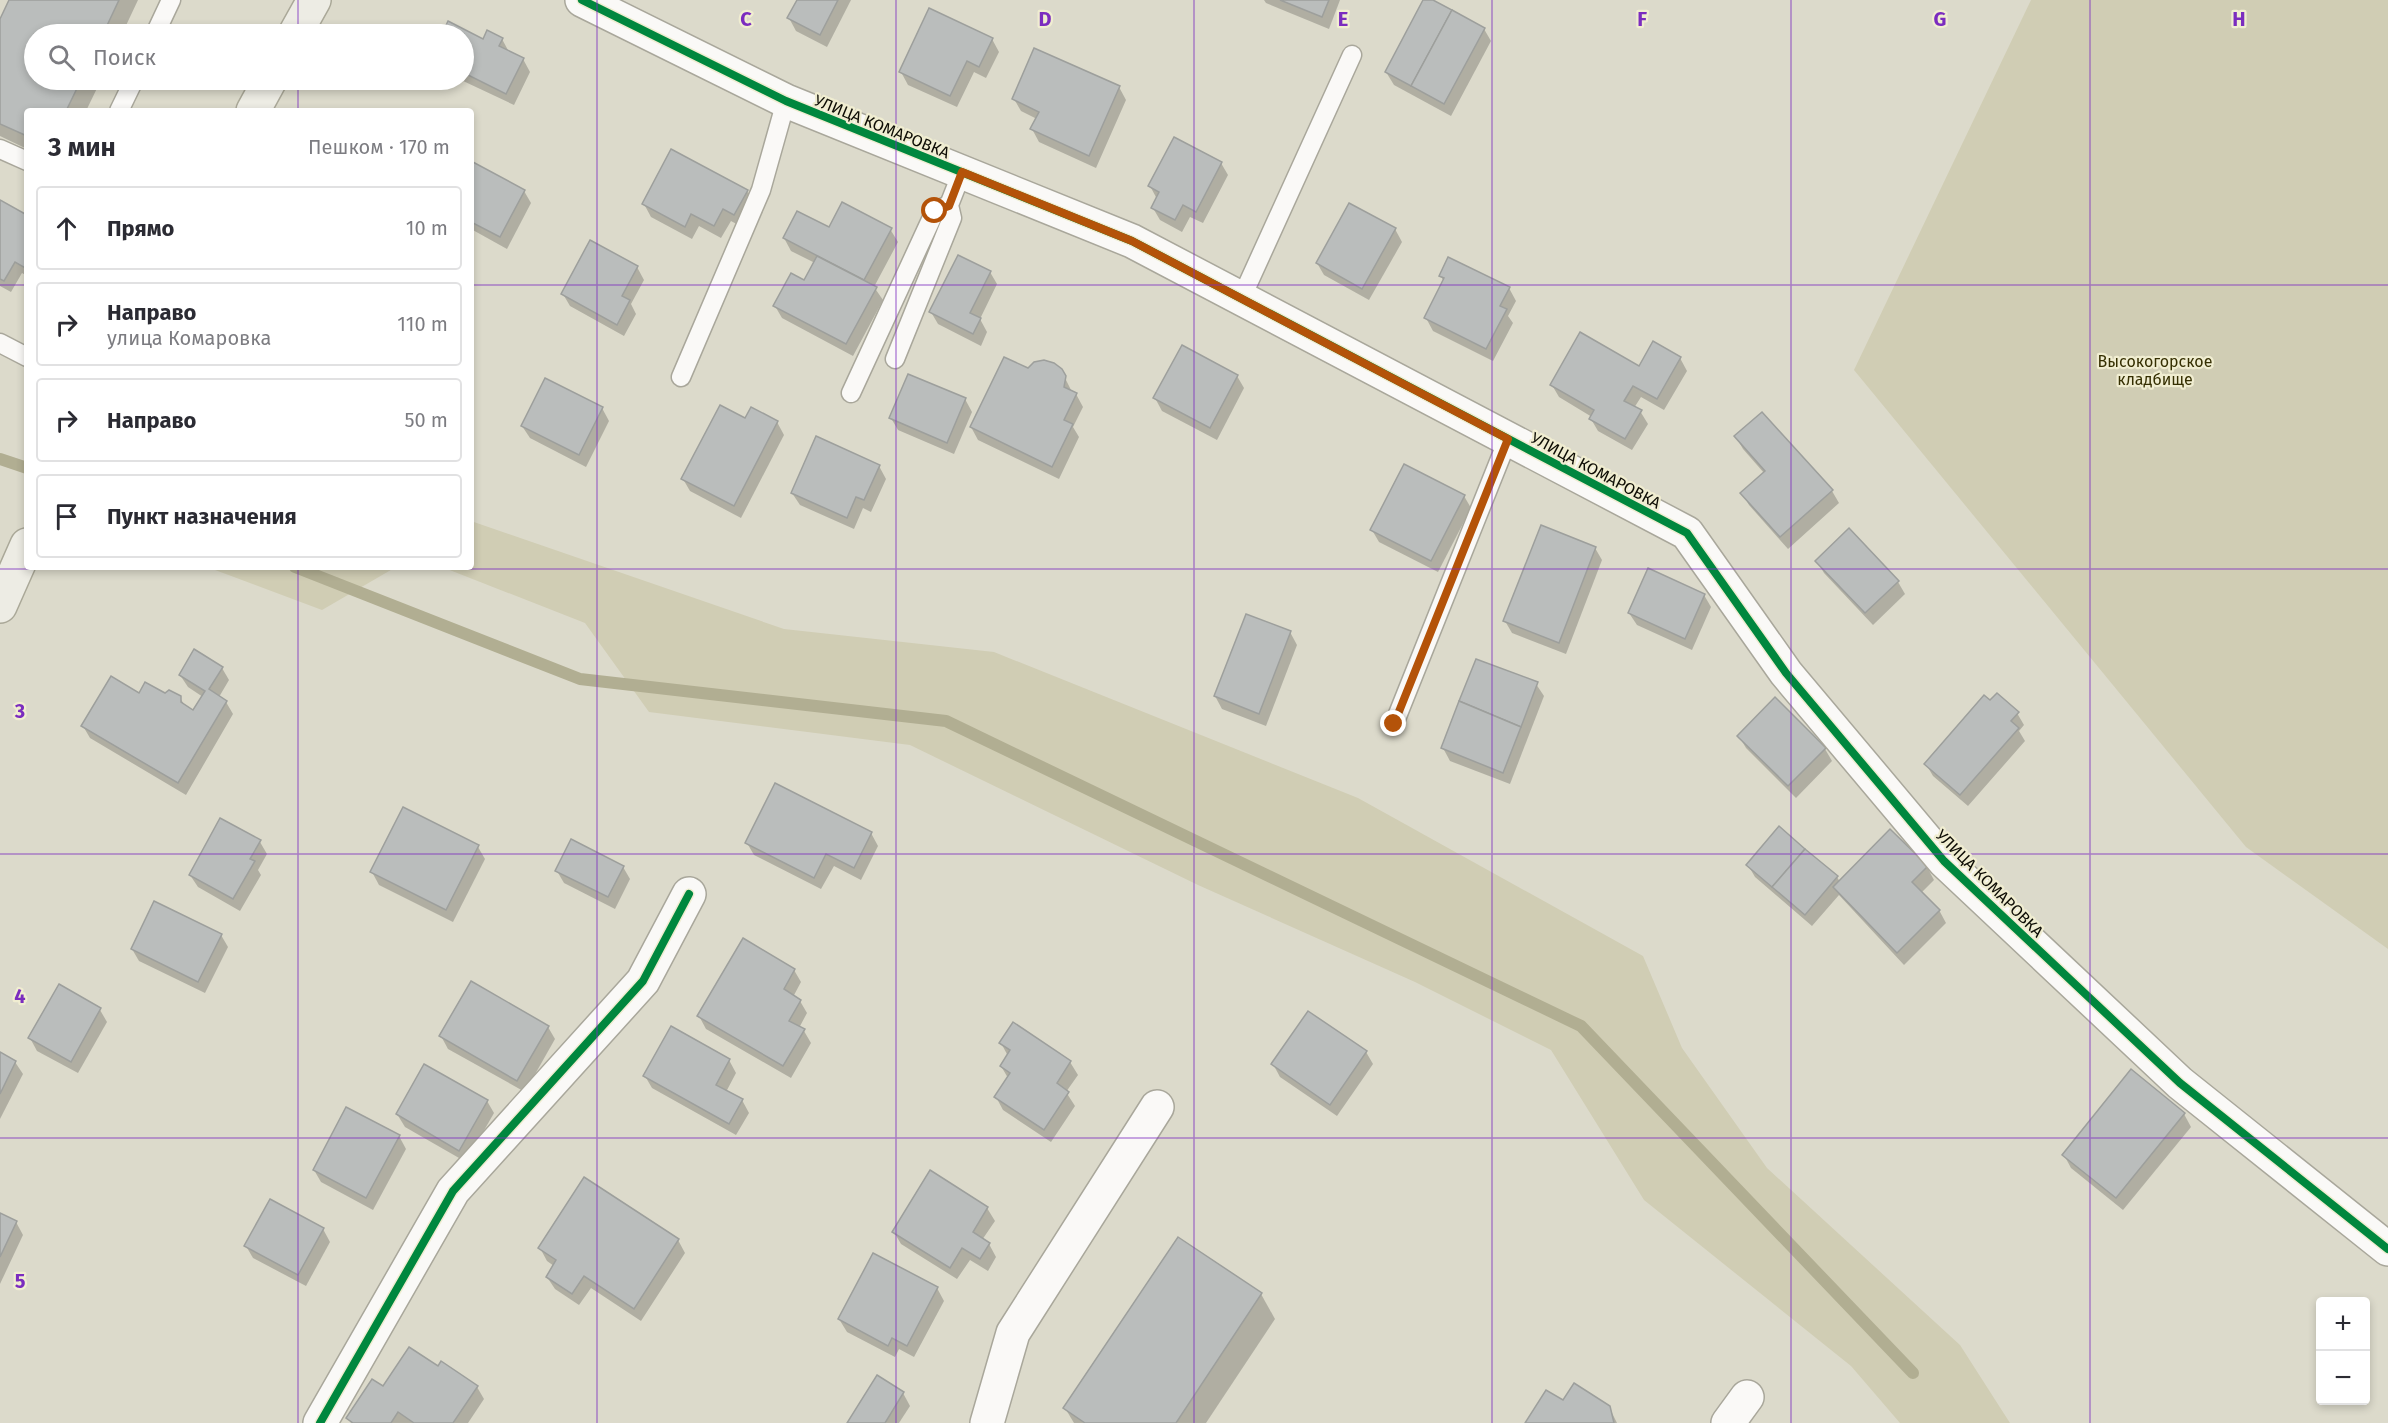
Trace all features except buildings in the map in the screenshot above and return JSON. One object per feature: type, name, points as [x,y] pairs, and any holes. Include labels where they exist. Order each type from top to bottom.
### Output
[{"type":"main road","points":[[301,24],[314,0]]},
{"type":"main road","points":[[255,108],[265,90]]},
{"type":"main road","points":[[0,606],[24,552]]},
{"type":"street","name":"УЛИЦА КОМАРОВКА","points":[[582,0],[786,101],[1132,241],[1687,533],[1786,673],[1944,861],[2180,1083],[2388,1249]]},
{"type":"street","points":[[320,1423],[453,1191],[642,981],[689,894]]},
{"type":"street","points":[[987,1423],[1013,1333],[1157,1107]]},
{"type":"lane","points":[[160,24],[171,0]]},
{"type":"lane","points":[[1241,299],[1352,55]]},
{"type":"lane","points":[[120,108],[129,90]]},
{"type":"lane","points":[[681,377],[761,190],[786,101]]},
{"type":"lane","points":[[0,148],[24,160]]},
{"type":"lane","points":[[895,359],[952,218],[949,206],[962,172]]},
{"type":"lane","points":[[851,393],[935,211],[949,206]]},
{"type":"lane","points":[[0,343],[24,355]]},
{"type":"lane","points":[[1394,724],[1508,439]]},
{"type":"green space","name":"Высокогорское кладбище","points":[[2031,0],[2388,0],[2388,949],[2246,847],[1854,370]]},
{"type":"green space","points":[[474,522],[784,629],[994,652],[1358,798],[1643,956],[1682,1048],[1767,1168],[1960,1345],[2010,1423],[1900,1423],[1851,1366],[1644,1200],[1551,1050],[1415,982],[1198,885],[910,745],[649,712],[585,623],[450,570],[474,570]]},
{"type":"green space","points":[[215,570],[391,570],[322,610]]},
{"type":"waterway","points":[[0,459],[24,467]]},
{"type":"waterway","points":[[303,570],[580,679],[946,721],[1581,1026],[1913,1373]]},
{"type":"cycle path","points":[[582,0],[786,101],[1132,241],[1687,533],[1786,673],[1944,861],[2180,1083],[2388,1249]]},
{"type":"cycle path","points":[[320,1423],[453,1191],[643,981],[689,894]]},
{"type":"route","points":[[935,211],[949,206],[962,172],[1132,241],[1508,439],[1394,724]]}]
